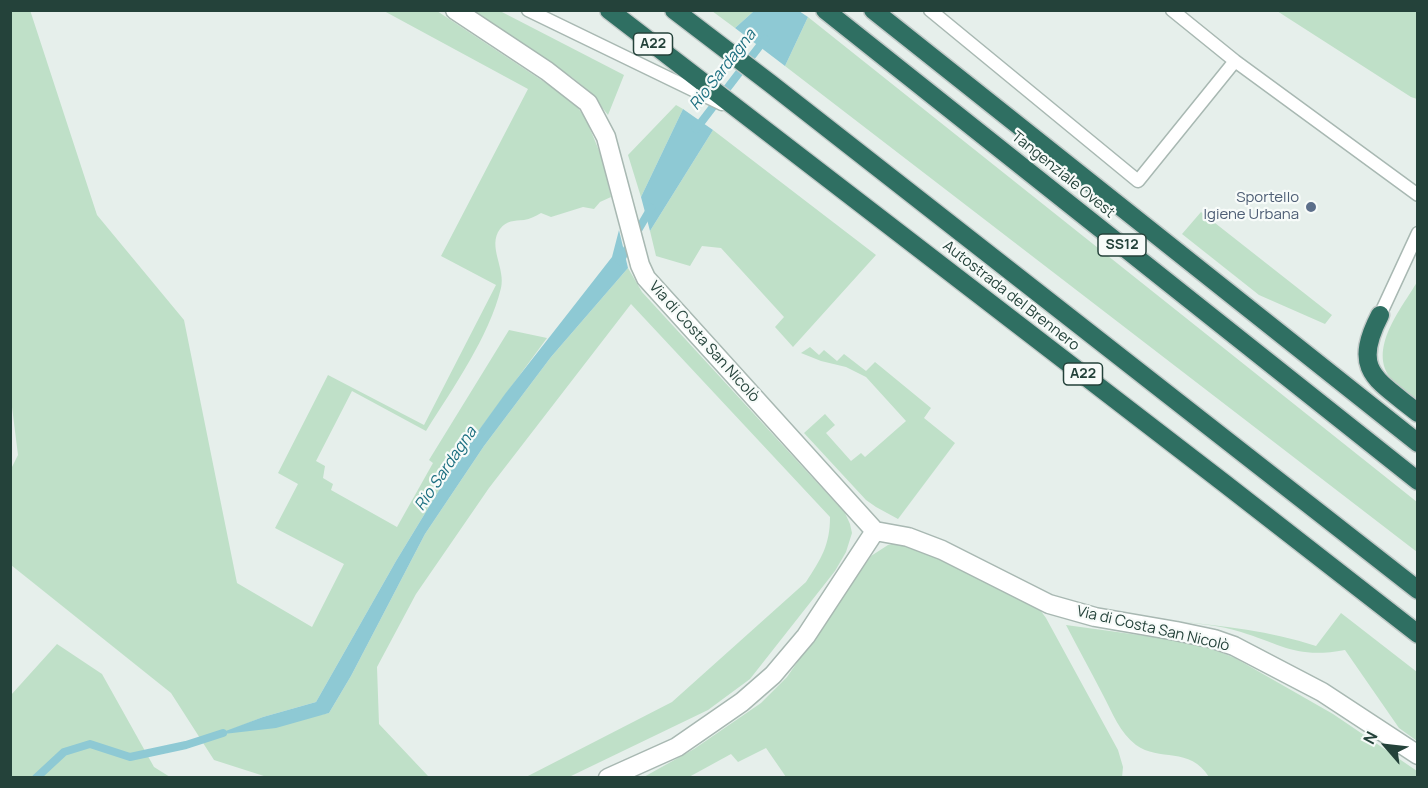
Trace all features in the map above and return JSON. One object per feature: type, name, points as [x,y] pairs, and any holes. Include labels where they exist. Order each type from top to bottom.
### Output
[{"type":"highway","name":"Autostrada del Brennero","points":[[609,10],[693,83],[747,116],[1418,634]]},
{"type":"highway","name":"Autostrada del Brennero","points":[[674,10],[1418,590]]},
{"type":"highway","name":"Tangenziale Ovest","points":[[825,10],[1418,481]]},
{"type":"highway","name":"Tangenziale Ovest","points":[[873,10],[1418,443]]},
{"type":"highway","points":[[1380,315],[1367,345],[1368,362],[1379,381],[1418,413]]},
{"type":"street","name":"Via di Costa San Nicolò","points":[[455,10],[547,71],[588,103],[606,136],[637,253],[646,278],[875,531],[908,537],[942,550],[1049,604],[1095,617],[1176,631],[1234,646],[1322,692],[1418,755]]},
{"type":"street","points":[[608,777],[677,747],[742,702],[773,675],[806,636],[875,531]]},
{"type":"lane","points":[[528,10],[693,83]]},
{"type":"lane","points":[[930,10],[1138,181],[1235,61]]},
{"type":"lane","points":[[1173,10],[1235,61],[1418,195]]},
{"type":"lane","points":[[1380,315],[1418,233]]},
{"type":"green space","points":[[30,10],[97,215],[184,320],[237,583],[312,627],[344,564],[275,528],[298,484],[278,473],[328,375],[424,425],[496,285],[441,256],[528,89],[384,11],[437,11],[573,101],[586,119],[602,158],[611,197],[600,202],[594,209],[583,207],[551,217],[541,213],[528,219],[508,222],[500,229],[495,243],[502,281],[495,306],[469,362],[426,431],[352,391],[316,461],[325,466],[323,478],[333,484],[331,490],[397,527],[433,463],[429,460],[509,330],[547,338],[458,459],[396,561],[316,702],[263,717],[218,735],[329,713],[351,676],[425,534],[484,446],[551,357],[628,268],[642,292],[845,513],[850,524],[852,533],[846,552],[835,571],[750,679],[708,710],[569,777],[526,777],[672,702],[806,582],[820,559],[828,536],[830,517],[631,304],[489,488],[416,594],[377,667],[379,724],[428,776],[439,777],[267,777],[214,760],[171,693],[11,565],[10,471],[18,455],[10,391],[10,11]]},
{"type":"green space","points":[[474,11],[500,11],[624,75],[608,115],[589,91],[573,78]]},
{"type":"green space","points":[[712,11],[754,11],[735,28]]},
{"type":"green space","points":[[1277,11],[1417,11],[1417,99],[1411,97]]},
{"type":"green space","points":[[808,17],[1417,502],[1417,552],[785,66]]},
{"type":"green space","points":[[676,105],[683,109],[641,197],[628,155]]},
{"type":"green space","points":[[713,130],[876,255],[793,347],[775,327],[784,317],[721,248],[702,246],[690,266],[656,256],[650,231]]},
{"type":"green space","points":[[1201,212],[1332,315],[1325,324],[1259,295],[1182,234]]},
{"type":"green space","points":[[1417,282],[1417,401],[1392,380],[1385,368],[1383,356],[1389,330]]},
{"type":"green space","points":[[810,347],[819,355],[824,350],[837,361],[844,354],[866,371],[875,362],[931,408],[924,418],[955,443],[898,519],[866,500],[804,433],[825,414],[835,425],[826,433],[851,461],[861,453],[865,457],[906,421],[866,377],[846,367],[801,353]]},
{"type":"green space","points":[[896,543],[919,547],[1038,607],[1118,750],[1123,767],[1122,778],[786,777],[766,748],[738,762],[731,754],[689,777],[642,778],[694,749],[761,703],[787,677],[871,556],[888,545]]},
{"type":"green space","points":[[1341,613],[1417,672],[1417,741],[1399,728],[1345,650],[1302,652],[1217,626],[1176,621],[1229,627],[1264,633],[1316,646]]},
{"type":"green space","points":[[1066,625],[1197,643],[1235,658],[1333,714],[1417,771],[1417,777],[1209,777],[1193,761],[1145,750],[1130,740],[1121,728]]},
{"type":"green space","points":[[57,644],[102,674],[154,767],[170,777],[11,777],[11,695]]},
{"type":"water","points":[[754,11],[799,11],[808,17],[785,66],[735,28]]},
{"type":"water","points":[[683,109],[713,130],[650,231],[641,197]]},
{"type":"water","points":[[619,230],[628,268],[551,357],[484,446],[425,534],[351,676],[329,713],[276,728],[215,735],[263,717],[316,702],[396,561],[458,459],[505,394],[612,257]]},
{"type":"waterway","name":"Rio Sardagna","points":[[696,129],[765,39]]},
{"type":"waterway","name":"Rio Sardagna","points":[[620,261],[651,208]]},
{"type":"waterway","name":"Rio Sardagna","points":[[36,778],[64,752],[90,744],[130,757],[186,745],[223,733]]},
{"type":"place","name":"Sportello Igiene Urbana","points":[[1311,207]]}]
